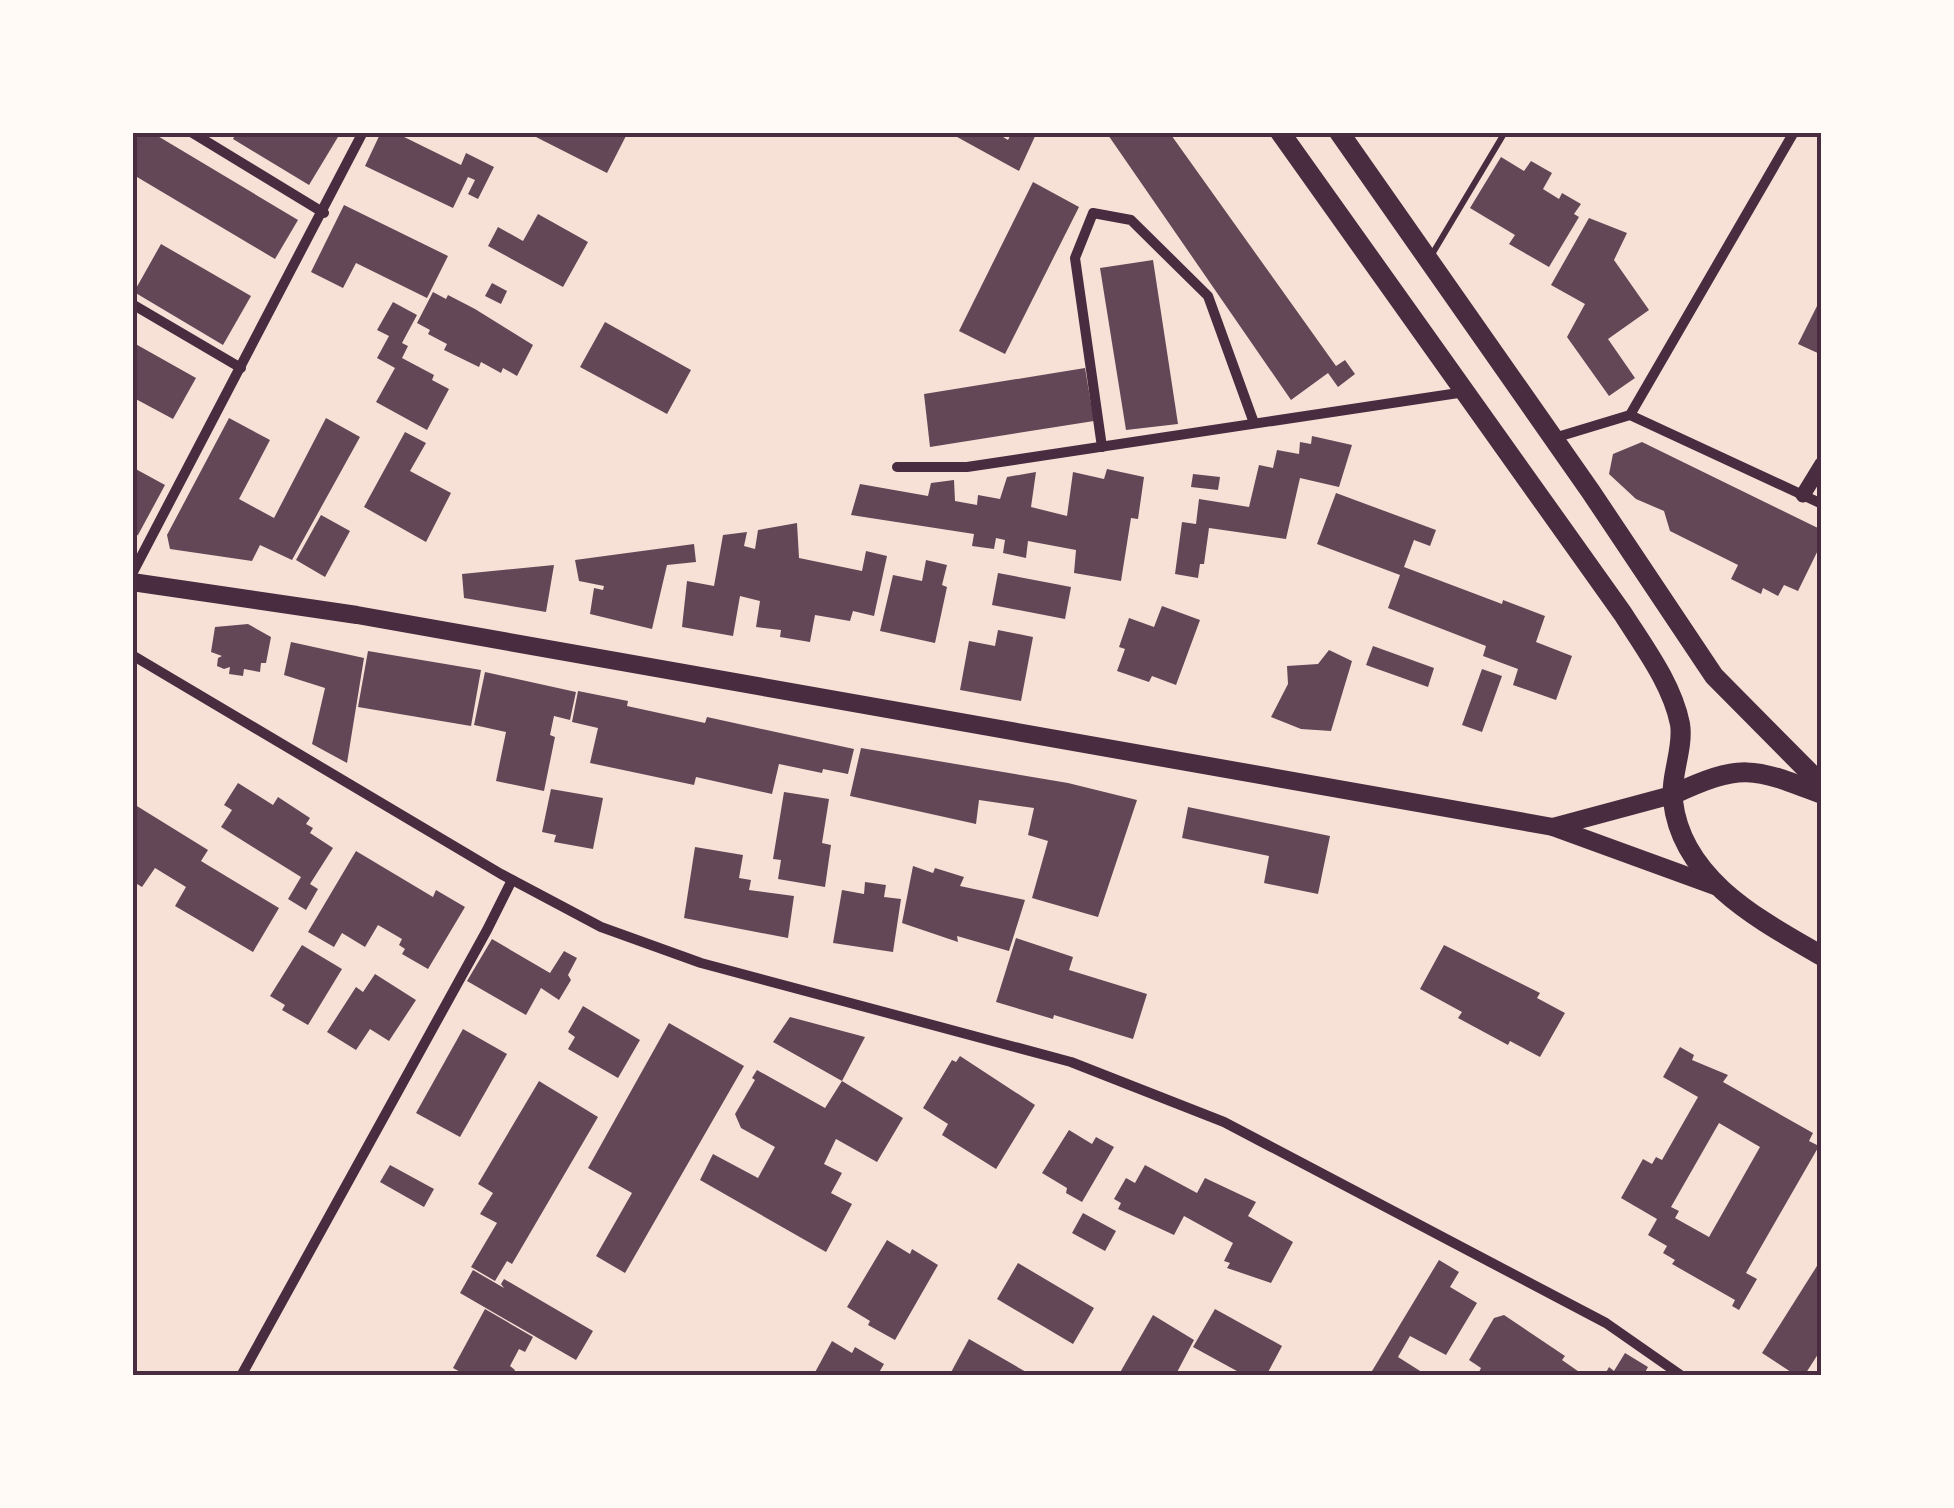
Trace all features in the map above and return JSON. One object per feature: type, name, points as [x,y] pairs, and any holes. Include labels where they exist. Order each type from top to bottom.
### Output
[{"type":"main road","points":[[1280,132],[1623,614],[1658,669],[1680,726],[1672,795],[1677,828],[1716,886],[1751,914],[1822,956]]},
{"type":"main road","points":[[1339,132],[1714,676],[1822,785]]},
{"type":"main road","points":[[132,578],[1552,827],[1716,886]]},
{"type":"main road","points":[[1552,827],[1672,795],[1718,774],[1764,772],[1822,794]]},
{"type":"street","points":[[191,132],[324,213]]},
{"type":"street","points":[[132,578],[363,132]]},
{"type":"street","points":[[1630,415],[1794,132]]},
{"type":"street","points":[[1102,446],[1075,258],[1093,212],[1131,220],[1208,296],[1254,423]]},
{"type":"street","points":[[132,304],[242,368]]},
{"type":"street","points":[[897,467],[967,467],[1465,392]]},
{"type":"street","points":[[1553,438],[1630,415],[1822,504]]},
{"type":"street","points":[[1803,495],[1822,464]]},
{"type":"street","points":[[132,656],[512,880],[601,927],[655,948],[1070,1062],[1224,1122],[1606,1323],[1682,1376]]},
{"type":"street","points":[[240,1376],[512,880]]},
{"type":"lane","points":[[1429,260],[1505,132]]},
{"type":"building","points":[[132,132],[151,132],[298,220],[275,259],[132,174]]},
{"type":"building","points":[[237,132],[341,132],[309,185],[233,139]]},
{"type":"building","points":[[381,132],[394,132],[461,165],[466,153],[494,167],[478,199],[468,194],[475,180],[468,177],[453,208],[365,166]]},
{"type":"building","points":[[536,132],[628,132],[607,173],[534,136]]},
{"type":"building","points":[[948,132],[995,132],[1008,140],[1012,132],[1037,132],[1019,171]]},
{"type":"building","points":[[1106,132],[1169,132],[1336,366],[1345,360],[1355,374],[1338,387],[1328,373],[1291,400]]},
{"type":"building","points":[[1501,157],[1524,171],[1531,161],[1552,173],[1543,189],[1559,199],[1562,193],[1581,204],[1574,214],[1579,217],[1549,267],[1509,244],[1515,235],[1470,208]]},
{"type":"building","points":[[1033,182],[1079,207],[1005,354],[959,331]]},
{"type":"building","points":[[344,205],[448,256],[427,298],[356,263],[343,288],[311,272]]},
{"type":"building","points":[[538,214],[588,242],[563,287],[488,246],[498,227],[523,241]]},
{"type":"building","points":[[1589,218],[1627,233],[1614,260],[1649,310],[1608,339],[1635,378],[1609,396],[1567,337],[1585,304],[1551,285]]},
{"type":"building","points":[[161,244],[251,296],[223,345],[134,292]]},
{"type":"building","points":[[1153,260],[1178,424],[1126,430],[1100,268]]},
{"type":"building","points":[[492,283],[507,291],[501,304],[485,296]]},
{"type":"building","points":[[433,292],[475,309],[533,345],[517,376],[503,368],[501,373],[481,362],[479,367],[444,350],[447,344],[417,323]]},
{"type":"building","points":[[1822,296],[1822,355],[1798,344]]},
{"type":"building","points":[[393,302],[417,315],[402,343],[408,346],[402,358],[434,375],[432,380],[449,389],[427,430],[376,402],[395,368],[377,358],[389,336],[377,330]]},
{"type":"building","points":[[605,322],[691,370],[667,414],[580,367]]},
{"type":"building","points":[[132,342],[196,378],[173,419],[132,397]]},
{"type":"building","points":[[1085,368],[1094,421],[930,447],[924,394]]},
{"type":"building","points":[[229,418],[270,440],[239,499],[274,518],[326,418],[360,437],[292,560],[260,545],[252,561],[170,549],[167,535]]},
{"type":"building","points":[[405,432],[426,443],[410,471],[451,493],[426,542],[364,507]]},
{"type":"building","points":[[1312,436],[1352,445],[1339,487],[1300,478],[1286,539],[1209,528],[1198,578],[1175,574],[1182,522],[1196,524],[1199,499],[1249,507],[1259,465],[1273,468],[1277,450],[1299,454],[1300,442],[1311,444]]},
{"type":"building","points":[[1642,442],[1822,530],[1822,542],[1798,591],[1784,585],[1778,596],[1763,588],[1761,594],[1731,579],[1738,565],[1670,531],[1664,511],[1636,499],[1609,474],[1613,454]]},
{"type":"building","points":[[132,467],[165,485],[138,535],[132,537]]},
{"type":"building","points":[[1107,469],[1144,477],[1138,519],[1131,518],[1121,581],[1074,573],[1076,550],[1028,541],[1026,558],[1003,553],[1005,540],[996,538],[994,549],[972,546],[974,534],[851,515],[860,484],[928,496],[931,483],[954,480],[955,501],[977,505],[978,495],[1000,499],[1007,477],[1036,472],[1031,507],[1067,516],[1073,472],[1104,479]]},
{"type":"building","points":[[1193,474],[1220,477],[1218,490],[1191,487]]},
{"type":"building","points":[[1336,493],[1436,530],[1430,546],[1414,540],[1404,567],[1545,616],[1536,642],[1572,656],[1556,700],[1513,685],[1518,669],[1483,656],[1486,646],[1388,608],[1400,575],[1317,544]]},
{"type":"building","points":[[321,515],[350,531],[325,577],[296,560]]},
{"type":"building","points":[[797,523],[799,558],[862,571],[866,551],[887,556],[874,616],[853,611],[850,621],[815,615],[810,642],[780,637],[781,630],[756,627],[760,601],[740,596],[733,636],[682,627],[687,581],[714,586],[723,535],[747,532],[744,546],[755,549],[758,530]]},
{"type":"building","points":[[694,544],[696,562],[667,565],[652,629],[590,614],[594,588],[603,590],[604,586],[579,581],[575,560]]},
{"type":"building","points":[[926,560],[947,565],[942,585],[947,587],[935,643],[880,631],[893,575],[922,581]]},
{"type":"building","points":[[554,565],[546,612],[464,598],[462,574]]},
{"type":"building","points":[[998,573],[1071,587],[1065,619],[992,605]]},
{"type":"building","points":[[1162,606],[1200,620],[1176,685],[1152,676],[1149,682],[1117,671],[1125,649],[1119,647],[1129,618],[1154,627]]},
{"type":"building","points":[[248,624],[271,637],[266,663],[261,663],[260,672],[244,669],[243,676],[229,674],[230,667],[217,666],[222,656],[211,652],[215,627]]},
{"type":"building","points":[[998,630],[1033,637],[1021,701],[960,690],[969,641],[995,646]]},
{"type":"building","points":[[291,642],[364,658],[347,763],[312,744],[325,688],[284,675]]},
{"type":"building","points":[[1373,646],[1434,668],[1428,687],[1366,665]]},
{"type":"building","points":[[1329,650],[1352,661],[1331,731],[1301,729],[1271,717],[1288,684],[1287,666],[1318,664]]},
{"type":"building","points":[[368,651],[481,670],[471,726],[358,707]]},
{"type":"building","points":[[1482,669],[1502,676],[1482,732],[1462,725]]},
{"type":"building","points":[[485,672],[576,692],[570,720],[554,716],[550,735],[555,737],[544,791],[496,781],[506,732],[474,725]]},
{"type":"building","points":[[578,691],[705,723],[707,717],[854,749],[848,774],[779,764],[772,794],[696,777],[694,785],[590,763],[598,728],[572,722]]},
{"type":"building","points":[[861,748],[1068,783],[1137,800],[1098,917],[1032,898],[1048,841],[1028,835],[1034,808],[979,800],[976,824],[850,796]]},
{"type":"building","points":[[238,783],[273,805],[278,797],[310,818],[306,824],[313,828],[310,833],[333,848],[310,884],[318,889],[306,910],[288,899],[301,877],[221,827],[232,810],[224,805]]},
{"type":"building","points":[[551,789],[603,798],[593,849],[554,842],[556,835],[542,832]]},
{"type":"building","points":[[784,792],[829,799],[822,843],[831,845],[825,887],[778,879],[781,860],[773,859]]},
{"type":"building","points":[[132,803],[208,850],[201,861],[279,908],[253,952],[175,906],[186,887],[155,868],[142,887],[132,881]]},
{"type":"building","points":[[1188,807],[1330,836],[1318,894],[1264,883],[1269,856],[1182,838]]},
{"type":"building","points":[[695,847],[743,855],[739,878],[751,880],[749,890],[794,896],[788,938],[684,918]]},
{"type":"building","points":[[356,851],[433,897],[436,890],[465,907],[428,969],[402,954],[402,939],[378,925],[365,947],[342,933],[334,947],[308,932]]},
{"type":"building","points":[[913,866],[964,877],[960,886],[1025,900],[1009,951],[957,936],[958,942],[902,923]]},
{"type":"building","points":[[865,882],[886,885],[884,897],[901,899],[893,952],[833,943],[842,890],[864,894]]},
{"type":"building","points":[[1016,938],[1073,957],[1069,970],[1147,994],[1133,1039],[996,1002]]},
{"type":"building","points":[[492,939],[550,973],[564,951],[577,958],[568,975],[571,980],[559,1000],[541,988],[526,1015],[467,981]]},
{"type":"building","points":[[302,945],[342,969],[308,1025],[282,1010],[285,1005],[270,996]]},
{"type":"building","points":[[1444,945],[1540,993],[1537,998],[1565,1013],[1540,1057],[1458,1018],[1462,1012],[1420,989]]},
{"type":"building","points":[[375,974],[416,1000],[389,1041],[370,1029],[356,1050],[327,1032],[356,987],[363,992]]},
{"type":"building","points":[[583,1006],[640,1040],[618,1078],[568,1049],[575,1037],[568,1032]]},
{"type":"building","points":[[790,1017],[865,1037],[842,1081],[773,1042]]},
{"type":"building","points":[[669,1023],[744,1066],[625,1273],[596,1256],[632,1193],[588,1168]]},
{"type":"building","points":[[463,1029],[507,1054],[460,1137],[416,1113]]},
{"type":"building","points":[[1680,1047],[1694,1055],[1692,1060],[1728,1075],[1723,1082],[1813,1133],[1809,1141],[1819,1146],[1746,1273],[1757,1279],[1739,1310],[1732,1306],[1735,1300],[1672,1264],[1675,1260],[1663,1253],[1667,1246],[1648,1235],[1657,1219],[1621,1198],[1643,1159],[1652,1164],[1656,1157],[1662,1160],[1698,1097],[1663,1077]],"holes":[[[1719,1123],[1760,1147],[1709,1237],[1675,1218],[1679,1211],[1671,1207]]]},
{"type":"building","points":[[960,1056],[1035,1105],[996,1169],[942,1135],[948,1124],[923,1108],[952,1060],[956,1062]]},
{"type":"building","points":[[757,1070],[825,1108],[842,1081],[903,1118],[877,1162],[836,1139],[824,1164],[842,1173],[831,1193],[852,1204],[826,1252],[700,1180],[713,1154],[758,1178],[775,1147],[741,1128],[735,1114]]},
{"type":"building","points":[[539,1081],[598,1117],[512,1264],[507,1261],[495,1281],[471,1267],[497,1223],[480,1214],[493,1193],[478,1184]]},
{"type":"building","points":[[1069,1130],[1092,1144],[1096,1137],[1114,1147],[1082,1202],[1042,1173]]},
{"type":"building","points":[[390,1165],[434,1189],[424,1207],[380,1182]]},
{"type":"building","points":[[1145,1165],[1197,1193],[1205,1178],[1256,1202],[1248,1216],[1293,1242],[1271,1283],[1227,1268],[1230,1263],[1224,1261],[1233,1243],[1184,1216],[1174,1235],[1118,1209],[1121,1203],[1114,1199],[1126,1178],[1135,1183]]},
{"type":"building","points":[[1083,1213],[1116,1231],[1105,1251],[1072,1233]]},
{"type":"building","points":[[887,1240],[938,1265],[895,1340],[847,1307]]},
{"type":"building","points":[[1822,1258],[1822,1348],[1804,1376],[1797,1376],[1762,1353]]},
{"type":"building","points":[[1439,1260],[1459,1272],[1450,1287],[1477,1303],[1446,1355],[1410,1336],[1398,1357],[1428,1376],[1369,1376]]},
{"type":"building","points":[[1018,1263],[1094,1308],[1073,1344],[997,1299]]},
{"type":"building","points":[[473,1270],[504,1288],[504,1279],[593,1331],[576,1360],[460,1293]]},
{"type":"building","points":[[485,1309],[533,1337],[525,1352],[519,1349],[510,1366],[515,1370],[512,1376],[475,1376],[468,1371],[466,1375],[453,1368]]},
{"type":"building","points":[[1215,1309],[1282,1346],[1266,1376],[1246,1376],[1193,1347]]},
{"type":"building","points":[[1153,1315],[1194,1340],[1175,1376],[1118,1376]]},
{"type":"building","points":[[1504,1315],[1565,1356],[1562,1360],[1585,1376],[1485,1376],[1479,1372],[1481,1368],[1469,1360],[1494,1318]]},
{"type":"building","points":[[969,1339],[1033,1376],[949,1376]]},
{"type":"building","points":[[832,1341],[852,1353],[855,1347],[884,1364],[877,1376],[813,1376]]},
{"type":"building","points":[[1625,1353],[1648,1367],[1643,1376],[1604,1376],[1609,1367],[1614,1371]]}]
